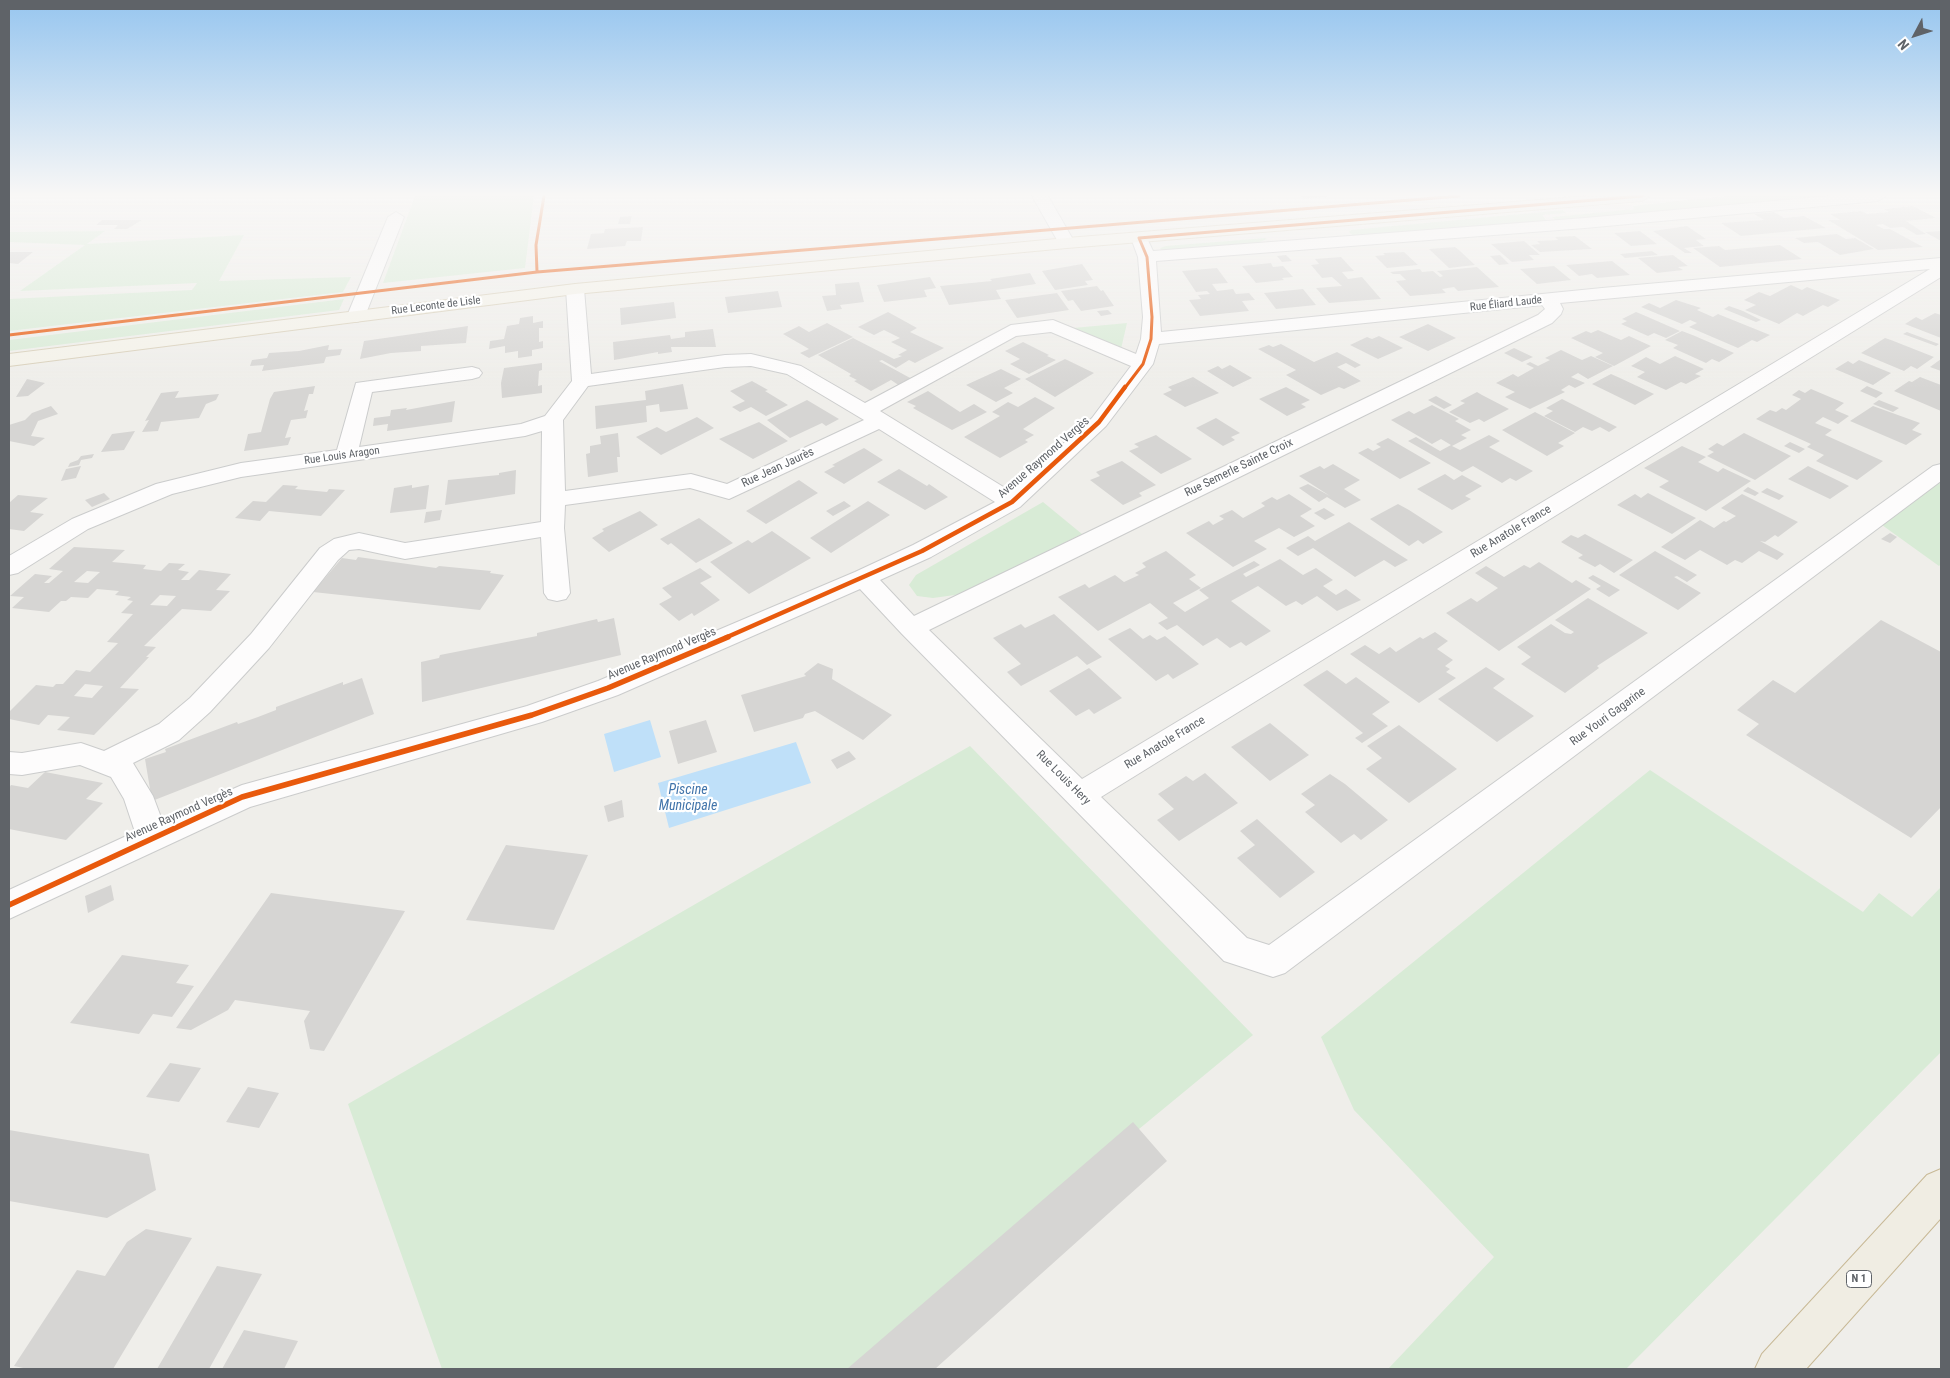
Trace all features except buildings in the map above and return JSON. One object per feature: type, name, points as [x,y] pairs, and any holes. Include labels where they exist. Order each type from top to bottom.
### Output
[{"type":"highway","name":"N 1","points":[[1777,1369],[1941,1189]]},
{"type":"main road","name":"Rue Leconte de Lisle","points":[[9,360],[575,289],[882,260]]},
{"type":"street","points":[[356,316],[379,260]]},
{"type":"street","name":"Avenue Raymond Vergès","points":[[9,905],[152,837],[242,798],[532,715],[608,688],[864,578],[922,551],[1012,502],[1099,422],[1143,364],[1151,338],[1147,260]]},
{"type":"street","name":"Rue Éliard Laude","points":[[1151,338],[1941,263]]},
{"type":"street","name":"Rue Éliard Laude","points":[[1861,270],[1889,278],[1899,283],[1906,291]]},
{"type":"street","name":"Rue Anatole France","points":[[1080,794],[1941,270]]},
{"type":"street","points":[[557,592],[552,528],[554,500],[552,420],[582,381],[575,289]]},
{"type":"street","name":"Rue Semerle Sainte Croix","points":[[911,628],[1545,319],[1552,314],[1554,309],[1549,300]]},
{"type":"street","name":"Rue Jean Jaurès","points":[[554,500],[691,481],[729,492],[873,416],[1011,331],[1053,326],[1143,364]]},
{"type":"street","points":[[582,381],[724,360],[751,360],[794,370],[873,416],[1012,502]]},
{"type":"street","points":[[346,456],[363,387],[472,373]]},
{"type":"street","name":"Rue Louis Aragon","points":[[9,567],[80,524],[164,489],[241,470],[525,430],[552,420]]},
{"type":"street","name":"Rue Youri Gagarine","points":[[1273,962],[1941,471]]},
{"type":"street","points":[[105,763],[169,732],[200,706],[238,668],[329,554],[342,544],[359,541],[404,551],[552,528]]},
{"type":"street","name":"Rue Louis Hery","points":[[864,578],[911,628],[1236,950],[1273,962]]},
{"type":"street","points":[[9,763],[22,764],[81,754],[121,769],[138,796],[152,837]]},
{"type":"green space","points":[[63,260],[230,260],[219,281],[351,277],[343,292],[9,331],[9,299],[192,290],[197,283],[20,291]]},
{"type":"green space","points":[[391,260],[526,260],[525,268],[383,283]]},
{"type":"green space","points":[[344,299],[339,310],[9,351],[9,340]]},
{"type":"green space","points":[[1127,323],[1121,349],[1073,328]]},
{"type":"green space","points":[[1941,479],[1941,564],[1939,566],[1882,525]]},
{"type":"green space","points":[[1043,502],[1082,534],[962,594],[933,598],[917,596],[909,585],[916,575]]},
{"type":"green space","points":[[970,746],[1253,1035],[848,1369],[442,1369],[348,1104]]},
{"type":"green space","points":[[1650,770],[1863,912],[1879,893],[1912,917],[1941,887],[1941,1052],[1626,1369],[1388,1369],[1494,1257],[1354,1110],[1321,1037]]},
{"type":"water","points":[[650,720],[661,757],[614,772],[604,734]]},
{"type":"water","name":"Piscine Municipale","points":[[796,742],[811,783],[669,828],[658,783]]},
{"type":"cycle path","points":[[537,260],[537,272]]},
{"type":"cycle path","points":[[9,335],[537,272],[679,260]]},
{"type":"cycle path","points":[[9,905],[242,797],[532,715],[608,688],[864,578],[922,551],[1012,502],[1099,422],[1143,364],[1151,339],[1152,317],[1147,260]]}]
